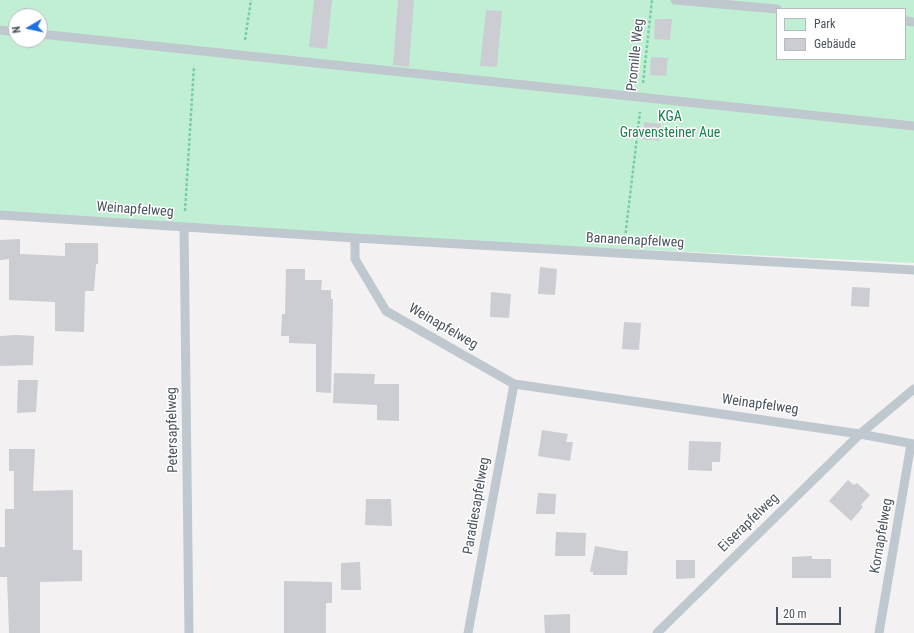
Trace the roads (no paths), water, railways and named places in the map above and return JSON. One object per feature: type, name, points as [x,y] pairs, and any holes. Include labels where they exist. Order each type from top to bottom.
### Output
[{"type":"lane","points":[[674,0],[776,9]]},
{"type":"lane","points":[[48,35],[914,126]]},
{"type":"lane","name":"Weinapfelweg","points":[[0,215],[355,238],[355,259],[386,311],[514,384],[860,434],[913,444]]},
{"type":"lane","name":"Petersapfelweg","points":[[184,227],[189,633]]},
{"type":"lane","name":"Bananenapfelweg","points":[[355,238],[914,270]]},
{"type":"lane","name":"Paradiesapfelweg","points":[[468,633],[514,384]]},
{"type":"lane","name":"Eiserapfelweg","points":[[657,633],[860,434],[914,390]]},
{"type":"lane","name":"Kornapfelweg","points":[[879,633],[913,444]]},
{"type":"park label","name":"KGA Gravensteiner Aue","points":[[670,126]]}]
